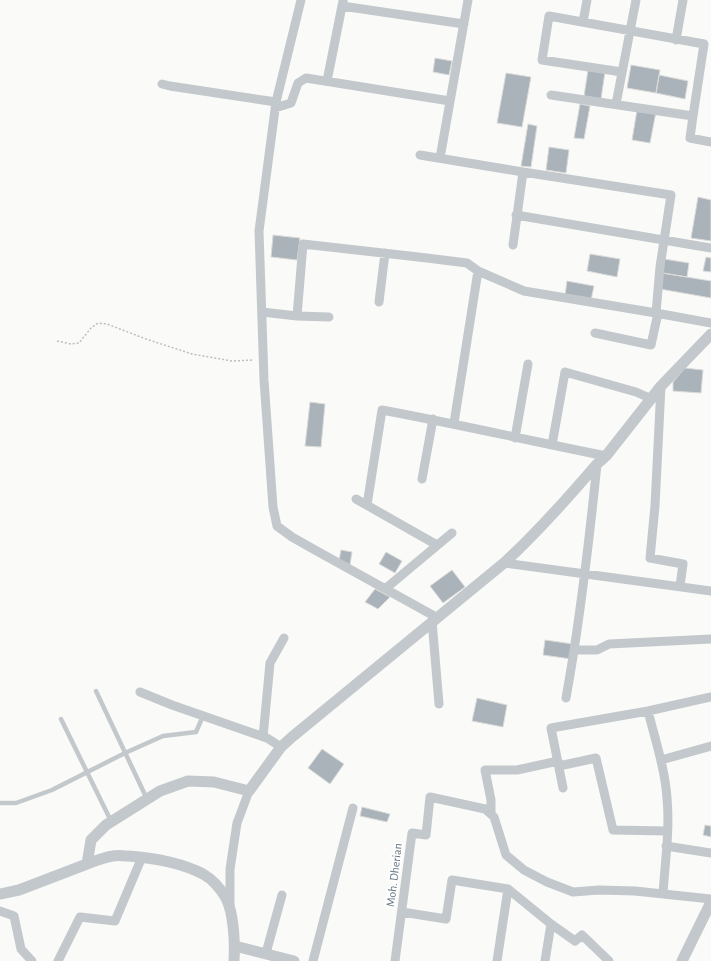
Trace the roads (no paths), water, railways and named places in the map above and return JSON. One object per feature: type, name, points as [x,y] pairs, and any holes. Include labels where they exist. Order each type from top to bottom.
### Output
[{"type":"street","points":[[301,0],[276,105],[259,231],[264,360],[273,507],[277,526],[304,544],[385,589],[434,619]]},
{"type":"street","points":[[440,158],[468,0]]},
{"type":"street","points":[[583,22],[587,0]]},
{"type":"street","points":[[616,104],[636,0]]},
{"type":"street","points":[[676,40],[683,0]]},
{"type":"street","points":[[327,81],[343,3],[464,24]]},
{"type":"street","points":[[622,72],[542,60],[549,16],[707,45],[690,138],[711,142]]},
{"type":"street","points":[[162,84],[276,105],[291,103],[298,83],[306,78],[450,101]]},
{"type":"street","points":[[551,95],[693,116]]},
{"type":"street","points":[[420,155],[671,195],[664,240],[657,313],[651,345],[595,333]]},
{"type":"street","points":[[513,245],[523,172]]},
{"type":"street","points":[[516,215],[711,248]]},
{"type":"street","points":[[297,316],[303,244],[467,264],[478,271],[524,291],[711,323]]},
{"type":"street","points":[[379,302],[385,253]]},
{"type":"street","points":[[454,423],[478,271]]},
{"type":"street","points":[[262,312],[297,316],[329,317]]},
{"type":"street","points":[[234,961],[235,946],[230,910],[230,870],[237,823],[249,791],[281,747],[309,722],[504,563],[551,518],[597,464],[606,456],[661,386],[711,334]]},
{"type":"street","points":[[515,438],[528,364]]},
{"type":"street","points":[[552,445],[565,372],[636,392],[652,399]]},
{"type":"street","points":[[661,386],[655,506],[650,558],[683,564],[680,586]]},
{"type":"street","points":[[367,505],[382,410],[454,423],[515,438],[606,456]]},
{"type":"street","points":[[422,480],[433,419]]},
{"type":"street","points":[[566,698],[575,650],[597,464]]},
{"type":"street","points":[[356,499],[438,546]]},
{"type":"street","points":[[385,589],[452,533]]},
{"type":"street","points":[[504,563],[711,591]]},
{"type":"street","points":[[434,619],[438,704]]},
{"type":"street","points":[[264,737],[270,663],[284,638]]},
{"type":"street","points":[[575,650],[597,650],[609,644],[711,639]]},
{"type":"street","points":[[140,692],[264,737],[281,747]]},
{"type":"street","points":[[563,788],[551,728],[648,711],[711,697]]},
{"type":"street","points":[[648,711],[661,760],[667,798],[667,831],[663,894]]},
{"type":"street","points":[[661,760],[711,746]]},
{"type":"street","points":[[667,831],[613,830],[596,758],[517,770],[486,770],[491,800],[491,813],[494,817],[506,855],[524,870],[547,882],[573,892],[599,890],[636,891],[711,899]]},
{"type":"street","points":[[87,864],[90,840],[106,825],[160,791],[188,781],[214,782],[249,791]]},
{"type":"street","name":"Moh. Dherian","points":[[395,961],[412,833],[426,835],[430,797],[485,809],[491,813]]},
{"type":"street","points":[[312,961],[354,808]]},
{"type":"street","points":[[666,846],[711,853]]},
{"type":"street","points":[[0,894],[19,890],[59,873],[114,855],[142,857],[171,862],[203,874],[212,880],[226,898],[230,910]]},
{"type":"street","points":[[58,961],[80,918],[115,921],[142,857]]},
{"type":"street","points":[[402,912],[446,919],[452,880],[508,889],[551,924],[575,941],[582,935],[609,961]]},
{"type":"street","points":[[497,961],[508,889]]},
{"type":"street","points":[[266,953],[282,895]]},
{"type":"street","points":[[682,961],[707,920],[711,902]]},
{"type":"street","points":[[0,911],[14,916],[21,949],[32,961]]},
{"type":"street","points":[[545,961],[551,924]]},
{"type":"street","points":[[235,946],[294,961]]},
{"type":"lane","points":[[96,691],[147,799]]},
{"type":"lane","points":[[0,804],[16,803],[52,790],[124,753],[163,736],[196,732],[203,716]]},
{"type":"lane","points":[[61,719],[112,821]]}]
